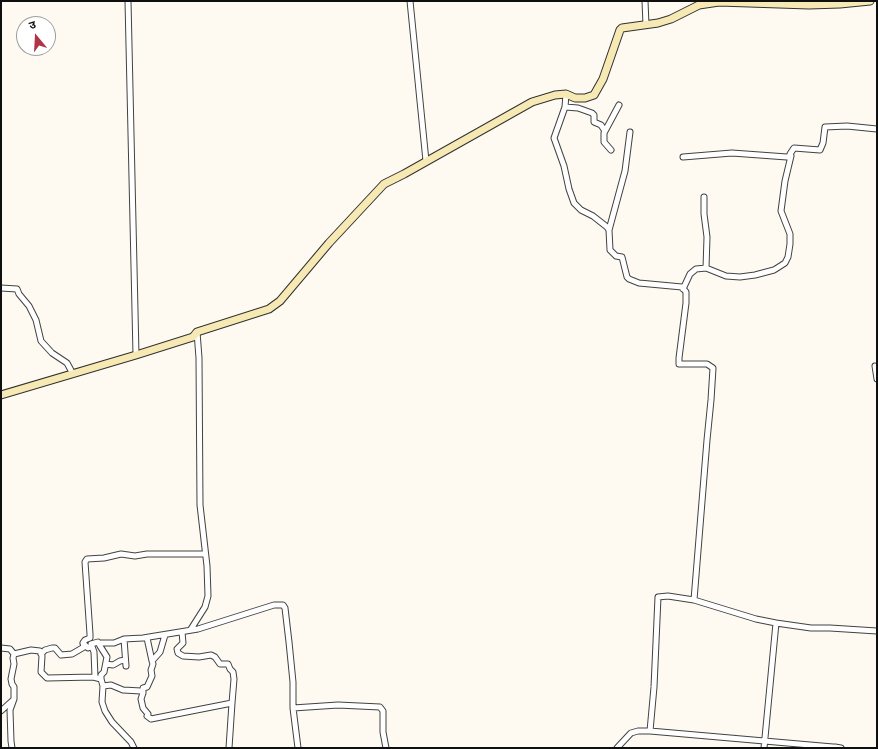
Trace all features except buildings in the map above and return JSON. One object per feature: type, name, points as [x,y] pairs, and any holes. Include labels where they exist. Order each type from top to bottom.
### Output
[{"type":"street","points":[[128,1],[136,355]]},
{"type":"street","points":[[410,1],[426,161]]},
{"type":"street","points":[[645,1],[646,25]]},
{"type":"street","points":[[1,395],[193,337],[197,332],[263,311],[273,306],[280,301],[329,243],[384,184],[532,102],[550,96],[566,94],[575,98],[585,98],[594,95],[604,79],[620,30],[625,27],[658,23],[671,19],[703,4],[719,2],[769,2],[809,5],[870,1]]},
{"type":"street","points":[[566,94],[565,107],[554,138],[564,166],[571,196],[575,205],[580,210],[602,222],[609,230]]},
{"type":"street","points":[[611,150],[604,142],[605,131],[619,106]]},
{"type":"street","points":[[565,107],[578,108],[594,114],[594,122],[600,125],[605,131]]},
{"type":"street","points":[[684,289],[693,271],[696,269],[706,268],[726,276],[740,276],[755,275],[781,267],[788,257],[790,244],[790,234],[781,211],[785,182],[791,156],[790,154],[794,148],[820,150],[826,127],[847,126],[877,129]]},
{"type":"street","points":[[630,132],[625,171],[609,230],[610,250],[616,256],[622,257],[627,277],[629,279],[639,282],[682,287],[684,289],[686,292],[686,304],[682,324],[679,364],[707,364],[713,369],[694,600]]},
{"type":"street","points":[[683,157],[715,153],[785,157],[791,156]]},
{"type":"street","points":[[704,197],[704,214],[707,237],[706,268]]},
{"type":"street","points":[[1,288],[17,289],[34,316],[39,328],[41,342],[52,353],[67,363],[72,374]]},
{"type":"street","points":[[195,629],[207,600],[208,575],[200,505],[199,365],[197,332]]},
{"type":"street","points":[[875,366],[877,380]]},
{"type":"street","points":[[90,644],[98,642],[106,654],[104,672],[98,678],[47,678],[41,672],[41,654],[45,650],[55,648],[61,655],[73,654],[84,647],[83,643],[85,640],[90,638],[87,559],[108,558],[122,554],[135,556],[147,554],[205,554]]},
{"type":"street","points":[[650,731],[654,687],[658,597],[668,596],[694,600],[756,619],[776,623],[811,628],[830,628],[867,632],[877,631]]},
{"type":"street","points":[[100,646],[101,644],[114,643],[124,639],[147,638],[182,632],[274,605],[283,605],[286,614],[291,659],[293,708],[298,748]]},
{"type":"street","points":[[764,748],[776,623]]},
{"type":"street","points":[[182,632],[183,642],[177,649],[178,653],[187,657],[211,655],[215,657],[220,664],[228,664],[230,670],[233,672],[234,679],[229,748]]},
{"type":"street","points":[[152,661],[160,652],[164,635]]},
{"type":"street","points":[[147,638],[153,664],[151,670],[152,676],[147,687],[143,688],[141,699],[143,708],[151,719],[232,703]]},
{"type":"street","points":[[124,639],[126,666]]},
{"type":"street","points":[[83,643],[88,648],[91,647],[90,644]]},
{"type":"street","points":[[90,644],[94,652],[98,678],[103,686],[102,702],[105,711],[112,722],[131,742],[134,748]]},
{"type":"street","points":[[1,648],[10,649],[14,654],[11,679],[14,687],[14,699],[10,710],[12,748]]},
{"type":"street","points":[[14,654],[31,650],[40,651],[41,654]]},
{"type":"street","points":[[106,664],[113,666],[120,661],[125,660]]},
{"type":"street","points":[[103,686],[111,685],[124,690],[139,691],[142,693]]},
{"type":"street","points":[[1,711],[14,699]]},
{"type":"street","points":[[293,708],[338,705],[380,707],[383,711],[383,732],[386,748]]},
{"type":"street","points":[[617,748],[631,733],[638,731],[841,748]]}]
